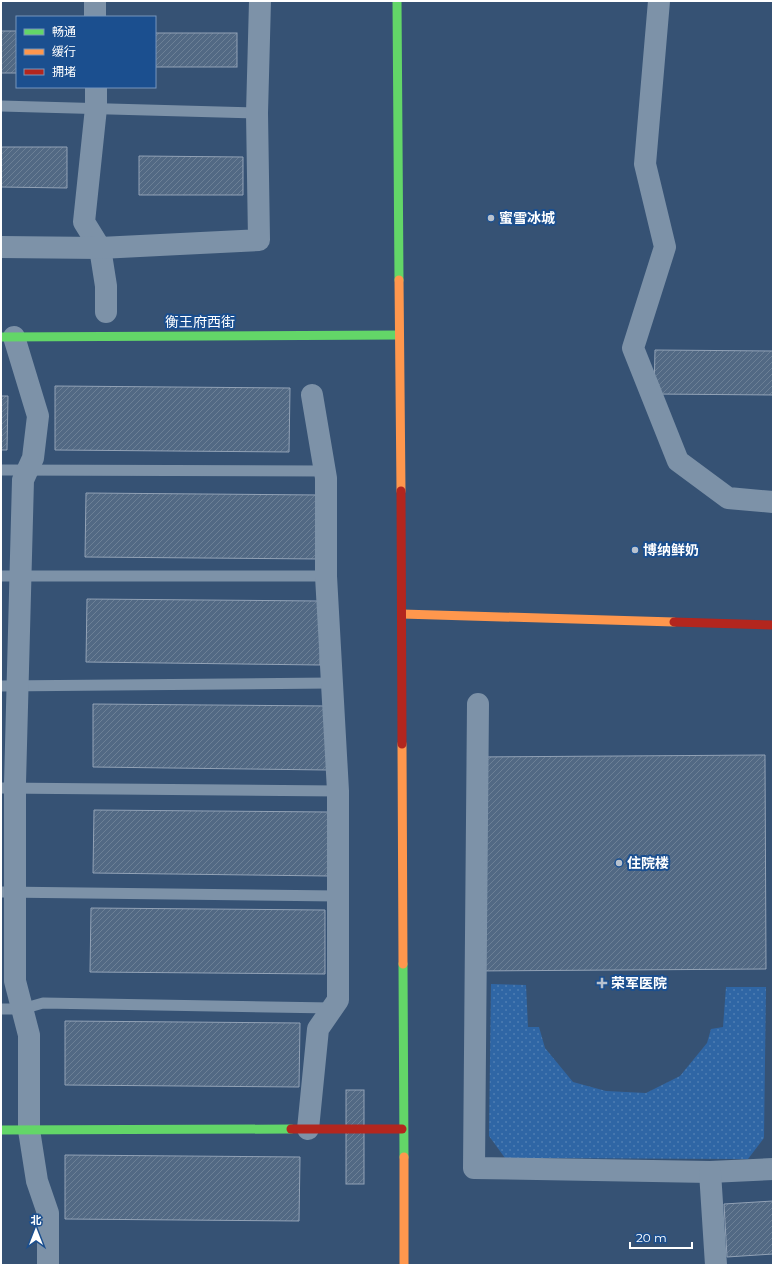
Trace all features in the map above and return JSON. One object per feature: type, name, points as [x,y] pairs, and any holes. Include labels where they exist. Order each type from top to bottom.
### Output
[{"type":"street","points":[[95,1],[95,16]]},
{"type":"street","points":[[1,247],[100,248],[259,240],[258,113],[260,1]]},
{"type":"street","points":[[397,1],[402,614],[402,1129],[404,1265]]},
{"type":"street","points":[[659,1],[644,164],[664,247],[632,348],[678,461],[728,498],[773,502]]},
{"type":"street","points":[[96,97],[84,222],[100,248],[106,286],[106,312]]},
{"type":"street","name":"衡王府西街","points":[[7,337],[399,335]]},
{"type":"street","points":[[7,337],[38,416],[33,458],[23,480],[11,576],[8,892],[15,981],[12,1009],[29,1035],[29,1130],[37,1181],[48,1213],[48,1265]]},
{"type":"street","points":[[308,1130],[318,1029],[338,1000],[338,791],[326,576],[326,478],[312,395]]},
{"type":"street","points":[[402,614],[773,625]]},
{"type":"street","points":[[478,704],[474,1168],[710,1172],[773,1169]]},
{"type":"street","points":[[1,1130],[402,1129]]},
{"type":"street","points":[[710,1172],[716,1265]]},
{"type":"lane","points":[[1,106],[96,97],[258,113]]},
{"type":"lane","points":[[1,470],[325,471]]},
{"type":"lane","points":[[11,576],[326,576]]},
{"type":"lane","points":[[9,686],[331,684]]},
{"type":"lane","points":[[8,788],[338,791]]},
{"type":"lane","points":[[8,892],[337,896]]},
{"type":"lane","points":[[12,1009],[44,1003],[332,1008]]},
{"type":"shaded area","points":[[491,984],[526,985],[528,1027],[539,1027],[545,1048],[573,1082],[606,1091],[646,1093],[680,1076],[707,1043],[711,1029],[723,1027],[726,987],[766,987],[764,1138],[748,1159],[505,1158],[489,1136]]},
{"type":"building","points":[[1,31],[16,31],[16,73],[1,73]]},
{"type":"building","points":[[156,33],[237,33],[237,67],[156,67]]},
{"type":"building","points":[[1,147],[67,147],[67,188],[1,187]]},
{"type":"building","points":[[139,156],[243,157],[243,195],[139,195]]},
{"type":"building","points":[[655,350],[773,351],[773,395],[654,394]]},
{"type":"building","points":[[55,386],[290,388],[289,452],[55,450]]},
{"type":"building","points":[[1,396],[8,396],[7,450],[1,450]]},
{"type":"building","points":[[86,493],[320,495],[320,559],[85,557]]},
{"type":"building","points":[[87,599],[321,601],[320,665],[86,662]]},
{"type":"building","points":[[93,704],[328,706],[327,770],[93,767]]},
{"type":"building","name":"住院楼","points":[[765,755],[766,969],[474,971],[473,757]]},
{"type":"building","points":[[94,810],[328,812],[328,876],[93,873]]},
{"type":"building","points":[[91,908],[325,910],[325,974],[90,972]]},
{"type":"building","points":[[65,1021],[300,1023],[299,1087],[65,1085]]},
{"type":"building","points":[[346,1090],[364,1090],[364,1184],[346,1184]]},
{"type":"building","points":[[65,1155],[300,1157],[299,1221],[65,1219]]},
{"type":"building","points":[[773,1201],[773,1254],[727,1257],[724,1204]]},
{"type":"traffic: fast","points":[[397,1],[399,280]]},
{"type":"traffic: fast","points":[[1,337],[399,335]]},
{"type":"traffic: fast","points":[[403,964],[404,1157]]},
{"type":"traffic: fast","points":[[1,1130],[291,1129]]},
{"type":"traffic: slow","points":[[399,280],[401,491]]},
{"type":"traffic: slow","points":[[402,614],[674,622]]},
{"type":"traffic: slow","points":[[402,744],[403,964]]},
{"type":"traffic: slow","points":[[404,1157],[404,1265]]},
{"type":"traffic: jam","points":[[401,491],[402,744]]},
{"type":"traffic: jam","points":[[674,622],[773,625]]},
{"type":"traffic: jam","points":[[291,1129],[402,1129]]},
{"type":"place","name":"蜜雪冰城","points":[[491,218]]},
{"type":"place","name":"博纳鲜奶","points":[[635,550]]},
{"type":"place","name":"住院楼","points":[[619,863]]},
{"type":"place","name":"荣军医院","points":[[602,983]]}]
